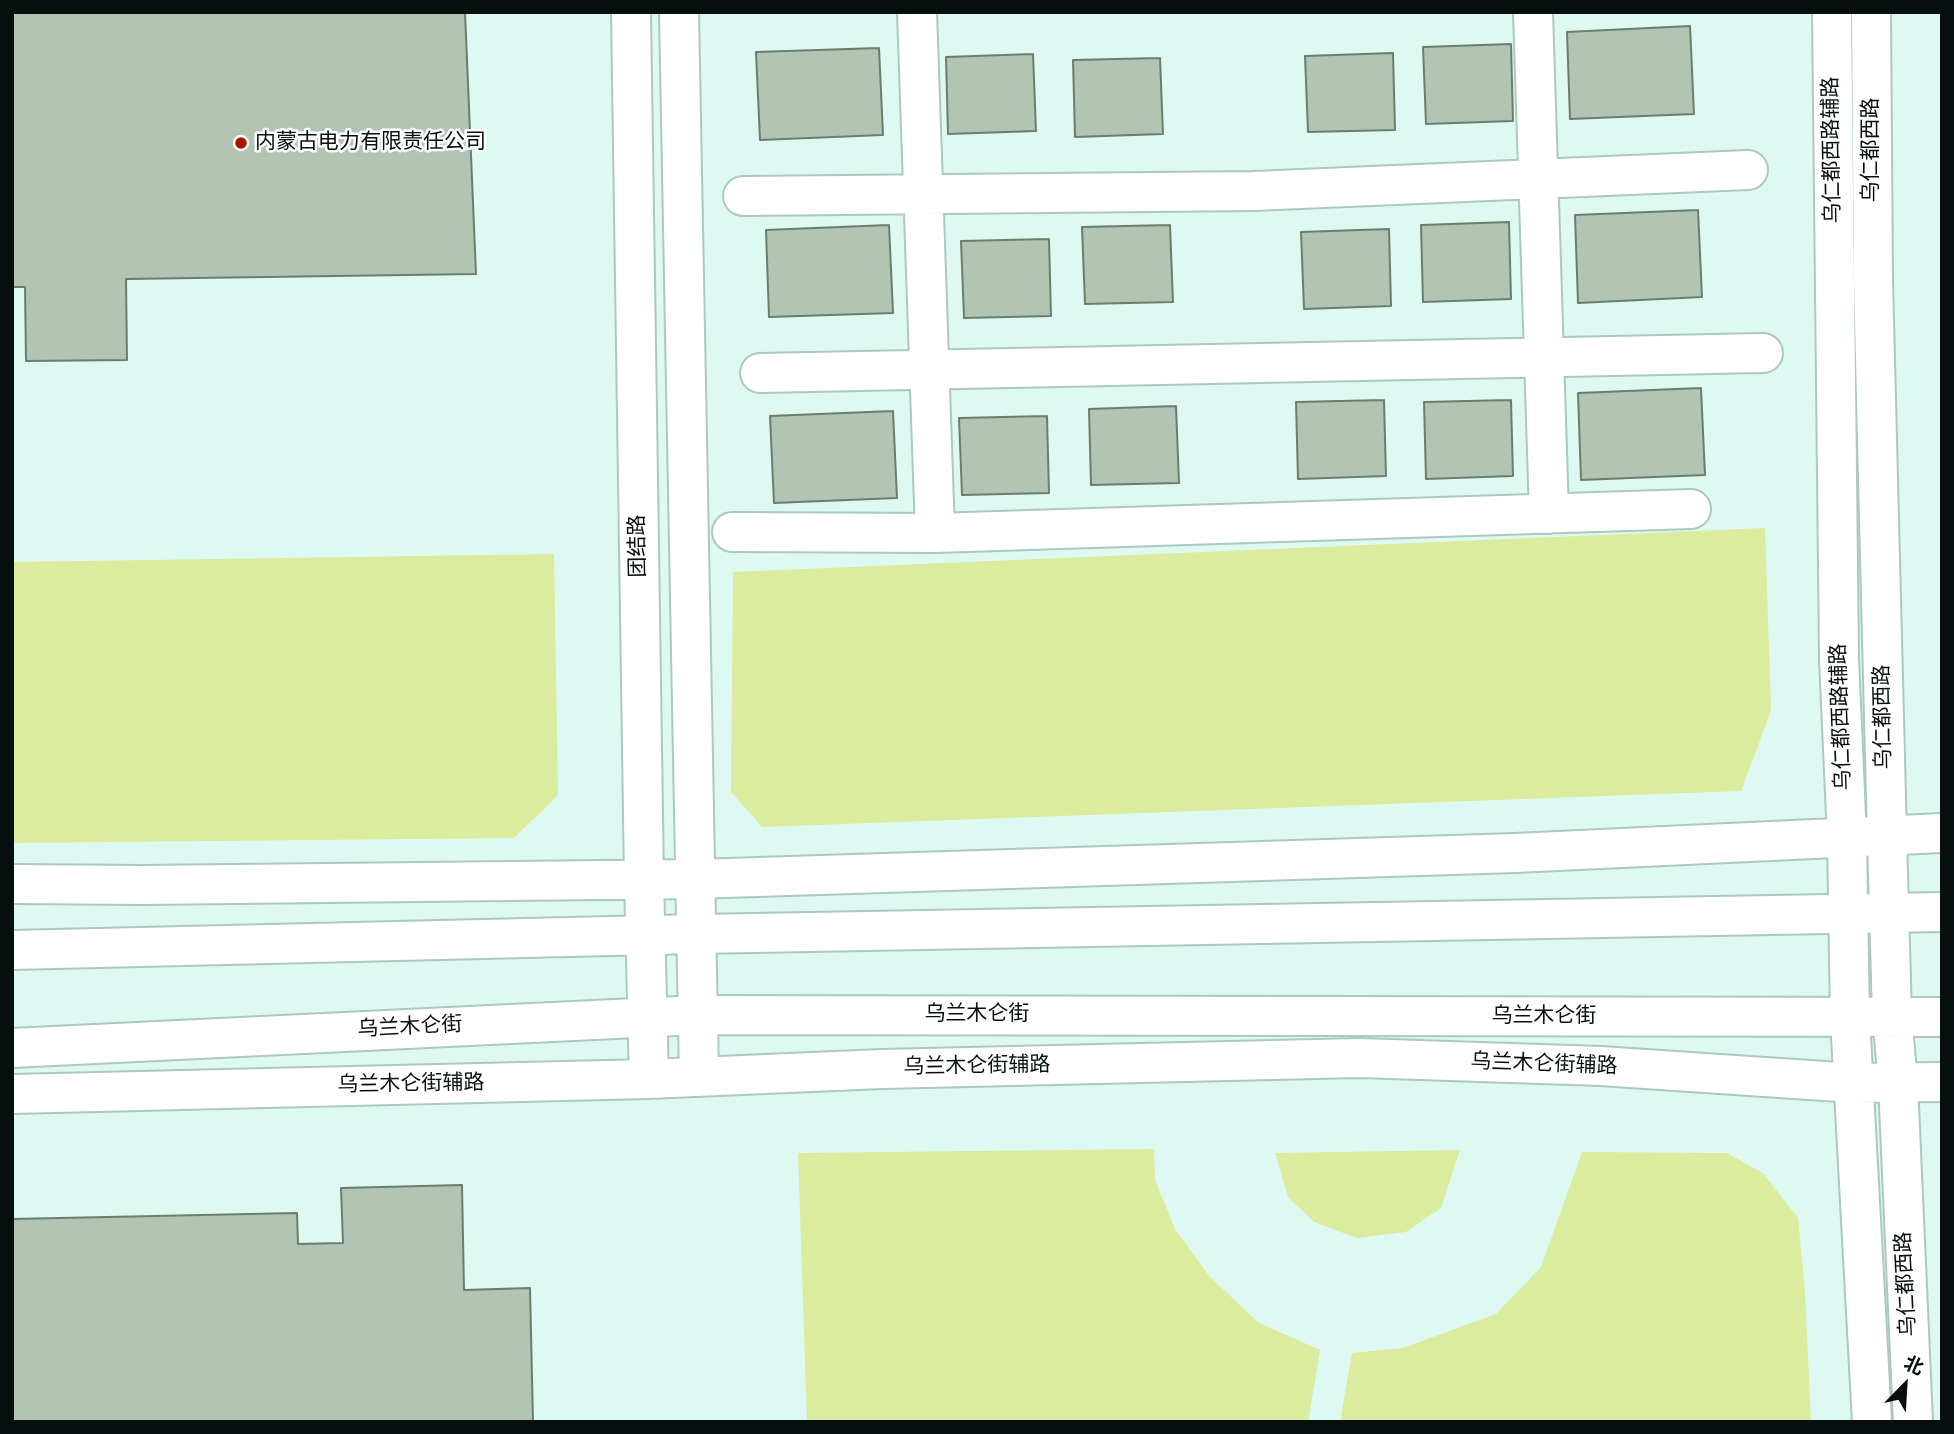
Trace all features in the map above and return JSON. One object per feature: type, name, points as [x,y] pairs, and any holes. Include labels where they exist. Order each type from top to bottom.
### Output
[{"type":"street","name":"团结路","points":[[631,12],[649,1079]]},
{"type":"street","points":[[680,12],[699,1077]]},
{"type":"street","points":[[917,12],[935,533]]},
{"type":"street","points":[[1533,12],[1549,514]]},
{"type":"street","name":"乌仁都西路辅路","points":[[1832,12],[1839,659],[1847,838],[1850,1018],[1872,1422]]},
{"type":"street","name":"乌仁都西路","points":[[1871,12],[1873,280],[1886,837],[1892,1016],[1898,1083],[1913,1422]]},
{"type":"street","points":[[743,196],[1254,191],[1748,170]]},
{"type":"street","points":[[760,373],[1763,353]]},
{"type":"street","points":[[732,532],[935,533],[1691,509]]},
{"type":"street","points":[[12,884],[695,879],[1501,854],[1942,834]]},
{"type":"street","points":[[12,950],[1847,911],[1942,912]]},
{"type":"street","name":"乌兰木仑街","points":[[12,1048],[698,1015],[1942,1017]]},
{"type":"street","name":"乌兰木仑街辅路","points":[[12,1094],[1359,1058],[1601,1066],[1854,1083],[1942,1082]]},
{"type":"green space","points":[[1765,528],[1771,711],[1741,791],[762,827],[731,792],[733,572]]},
{"type":"green space","points":[[554,554],[558,795],[514,838],[12,843],[12,562]]},
{"type":"green space","points":[[1154,1149],[1155,1180],[1175,1229],[1210,1277],[1259,1323],[1320,1350],[1308,1422],[807,1422],[798,1153]]},
{"type":"green space","points":[[1460,1150],[1441,1208],[1406,1232],[1357,1238],[1314,1222],[1288,1197],[1275,1153]]},
{"type":"green space","points":[[1582,1152],[1727,1153],[1763,1173],[1798,1218],[1805,1292],[1811,1422],[1340,1422],[1352,1353],[1403,1348],[1496,1314],[1541,1267]]},
{"type":"building","name":"内蒙古电力有限责任公司","points":[[12,12],[465,12],[476,274],[126,279],[127,360],[26,361],[25,287],[12,287]]},
{"type":"building","points":[[1690,26],[1694,114],[1570,119],[1567,32]]},
{"type":"building","points":[[1511,44],[1513,121],[1426,124],[1423,47]]},
{"type":"building","points":[[879,48],[883,135],[760,140],[756,52]]},
{"type":"building","points":[[1393,53],[1395,130],[1308,132],[1305,56]]},
{"type":"building","points":[[1033,54],[1036,131],[948,134],[946,57]]},
{"type":"building","points":[[1160,58],[1163,134],[1075,137],[1073,60]]},
{"type":"building","points":[[1698,210],[1702,297],[1578,303],[1575,215]]},
{"type":"building","points":[[1509,222],[1511,299],[1423,302],[1421,225]]},
{"type":"building","points":[[889,225],[893,313],[769,317],[766,230]]},
{"type":"building","points":[[1170,225],[1173,302],[1085,304],[1082,227]]},
{"type":"building","points":[[1389,229],[1391,306],[1304,309],[1301,232]]},
{"type":"building","points":[[1049,239],[1051,316],[964,318],[961,241]]},
{"type":"building","points":[[1701,388],[1705,475],[1581,480],[1578,393]]},
{"type":"building","points":[[1384,400],[1386,476],[1298,479],[1296,402]]},
{"type":"building","points":[[1511,400],[1513,476],[1426,479],[1424,402]]},
{"type":"building","points":[[1176,406],[1179,483],[1091,485],[1089,409]]},
{"type":"building","points":[[893,411],[897,498],[774,503],[770,416]]},
{"type":"building","points":[[1047,416],[1049,493],[962,495],[959,418]]},
{"type":"building","points":[[462,1185],[464,1290],[530,1288],[533,1422],[12,1422],[12,1219],[297,1213],[298,1244],[343,1243],[341,1188]]},
{"type":"place","name":"内蒙古电力有限责任公司","points":[[241,143]]}]
